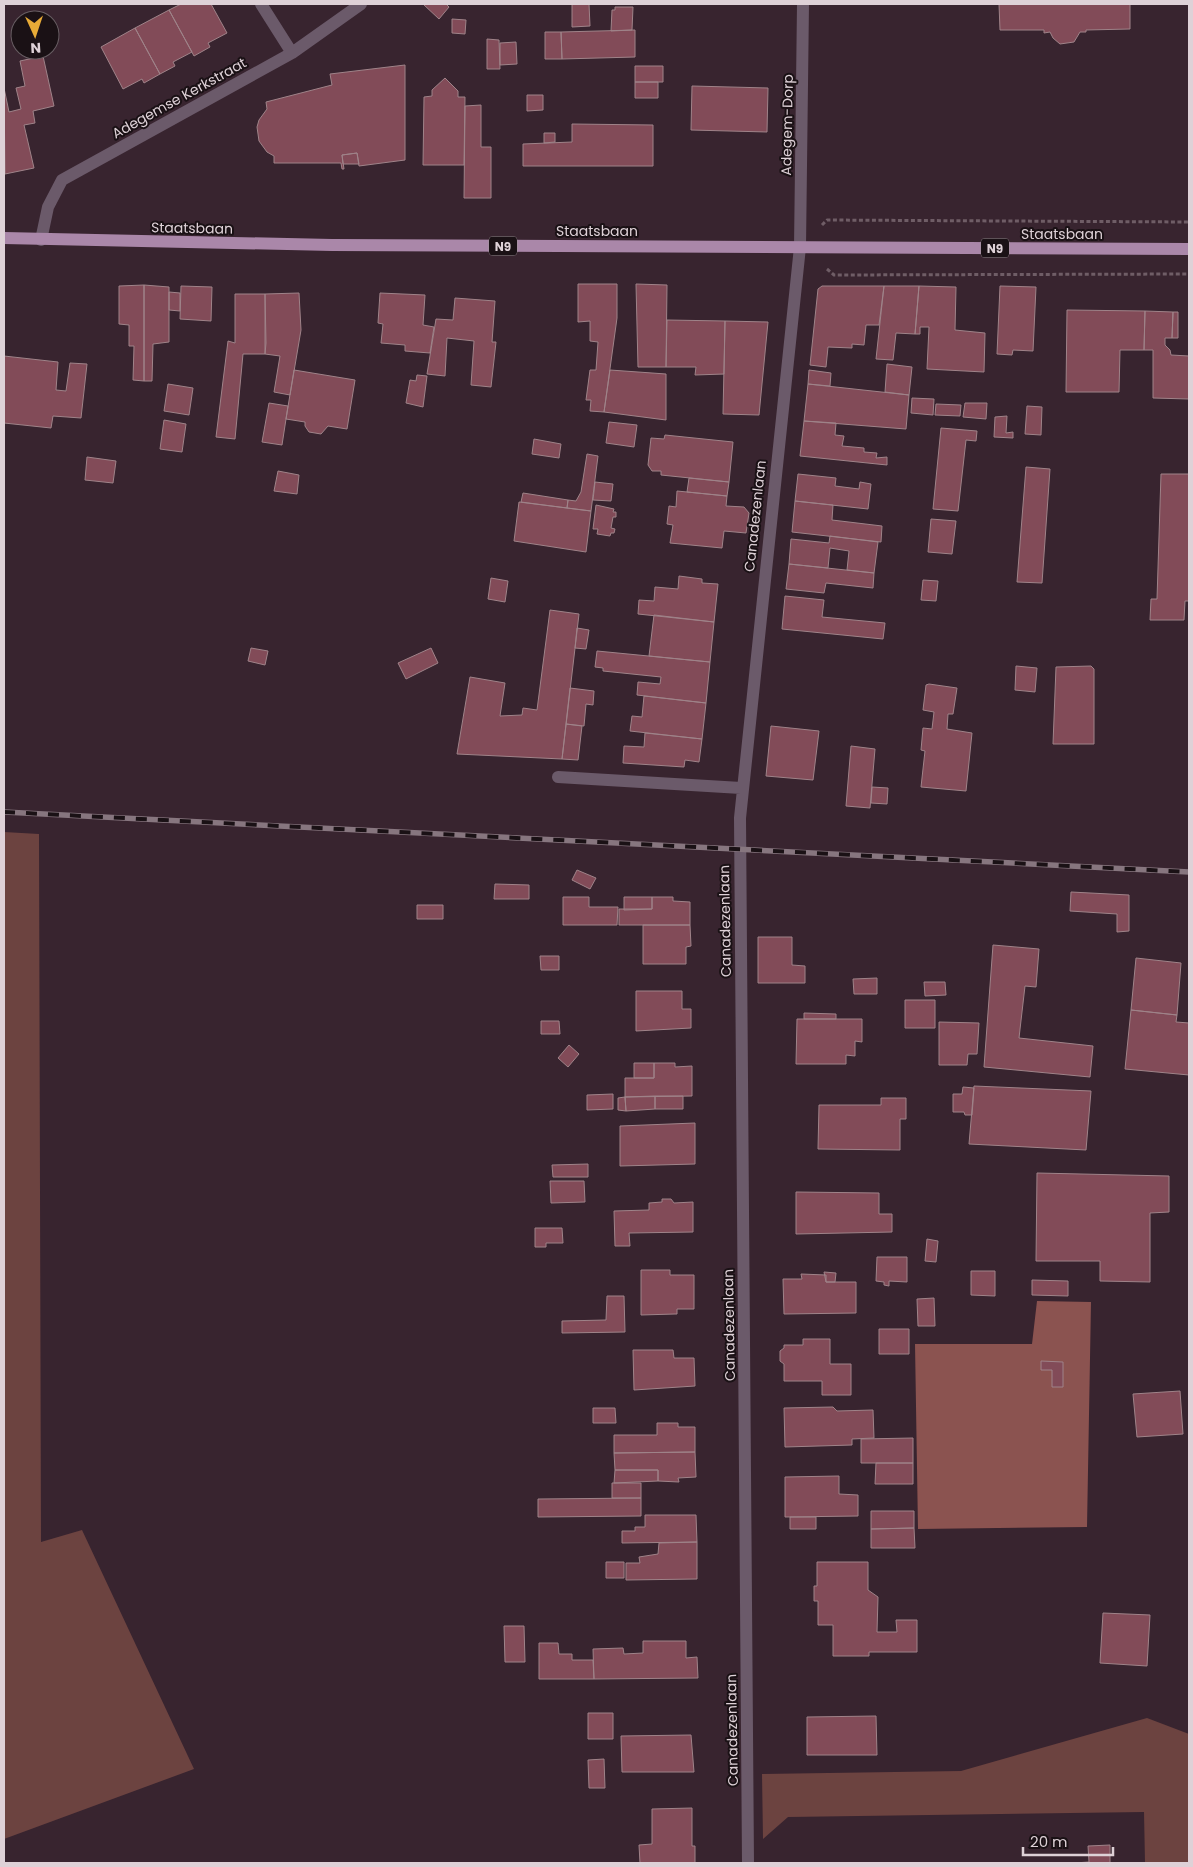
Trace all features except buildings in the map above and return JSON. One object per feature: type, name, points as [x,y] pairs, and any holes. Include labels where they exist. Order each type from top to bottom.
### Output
[{"type":"main road","name":"Staatsbaan","points":[[4,238],[332,245],[1189,249]]},
{"type":"street","points":[[261,4],[292,54]]},
{"type":"street","name":"Adegemse Kerkstraat","points":[[41,240],[48,207],[62,180],[292,54],[361,4]]},
{"type":"street","name":"Adegem-Dorp","points":[[800,247],[803,4]]},
{"type":"street","name":"Canadezenlaan","points":[[748,1863],[739,870],[742,788],[800,247]]},
{"type":"street","points":[[558,777],[742,788]]},
{"type":"path","points":[[1189,222],[827,220],[800,247],[834,275],[1189,274]]},
{"type":"shaded area","points":[[4,832],[39,834],[41,1542],[82,1530],[194,1769],[4,1839]]},
{"type":"shaded area","points":[[1037,1301],[1091,1302],[1087,1527],[918,1529],[915,1344],[1032,1344]]},
{"type":"shaded area","points":[[1147,1718],[1189,1734],[1189,1863],[1145,1863],[1144,1812],[788,1817],[763,1839],[762,1774],[961,1771]]},
{"type":"railway","points":[[4,812],[1189,872]]}]
